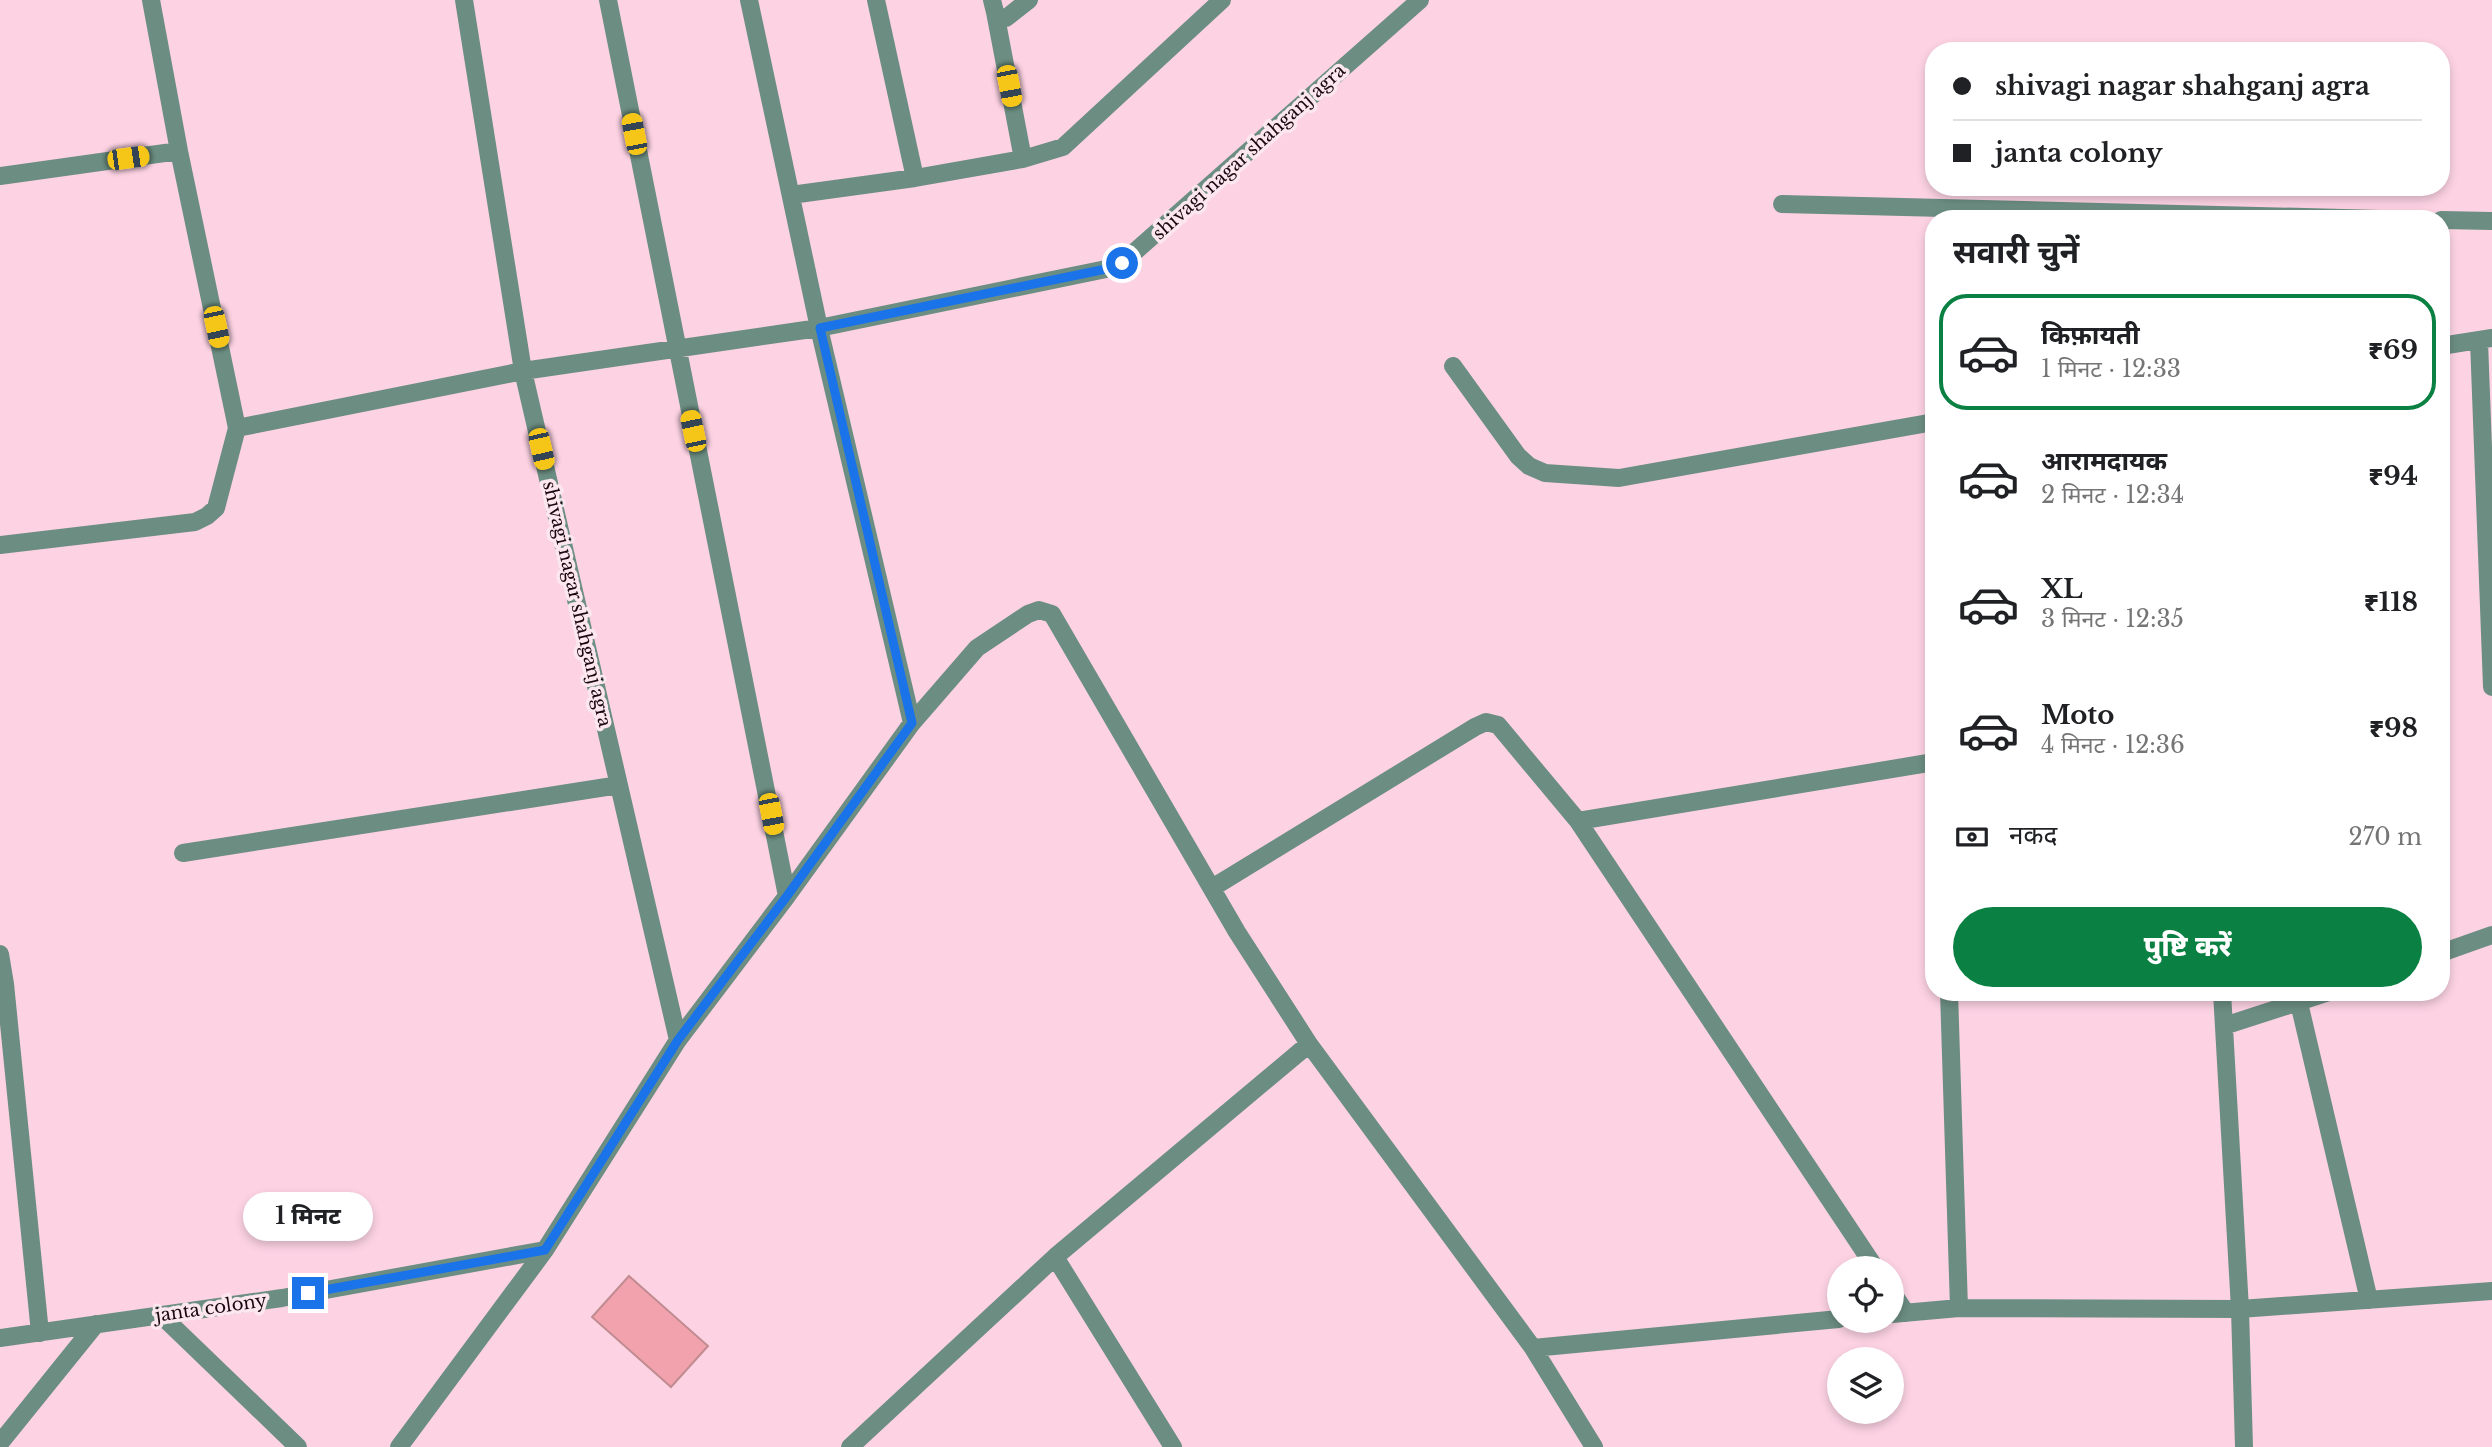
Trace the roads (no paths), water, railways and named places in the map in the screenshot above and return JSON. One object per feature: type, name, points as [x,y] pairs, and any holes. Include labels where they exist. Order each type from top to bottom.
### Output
[{"type":"street","points":[[0,545],[195,522],[216,508],[237,428],[179,151],[151,0]]},
{"type":"street","name":"shivagi nagar shahganj agra","points":[[464,0],[523,371],[678,1040]]},
{"type":"street","points":[[608,0],[787,896]]},
{"type":"street","points":[[749,0],[820,328],[912,723]]},
{"type":"street","points":[[876,0],[915,178]]},
{"type":"street","points":[[994,6],[999,17],[1006,18],[1029,0]]},
{"type":"street","points":[[791,195],[915,178],[1023,159],[1056,150],[1067,144],[1222,0]]},
{"type":"street","name":"shivagi nagar shahganj agra","points":[[237,428],[523,371],[820,328],[1111,268],[1122,263],[1420,0]]},
{"type":"street","points":[[994,6],[1023,159]]},
{"type":"street","points":[[0,176],[179,151]]},
{"type":"street","points":[[1782,204],[2022,210]]},
{"type":"street","points":[[2450,220],[2492,221]]},
{"type":"street","points":[[2450,345],[2486,339],[2492,687]]},
{"type":"street","points":[[1453,366],[1518,456],[1529,466],[1545,473],[1619,478],[1925,424]]},
{"type":"street","points":[[398,1447],[545,1250],[678,1040],[787,896],[912,723],[977,648],[1028,614],[1039,610],[1052,614],[1237,932],[1309,1044],[1533,1348],[1594,1447]]},
{"type":"street","points":[[1212,888],[1475,727],[1486,722],[1498,725],[1578,821],[1867,1256]]},
{"type":"street","points":[[1578,821],[1925,763]]},
{"type":"street","points":[[183,853],[619,785]]},
{"type":"street","points":[[2450,950],[2492,935]]},
{"type":"street","points":[[0,954],[40,1333]]},
{"type":"street","points":[[1949,1001],[1959,1308]]},
{"type":"street","points":[[2223,1001],[2240,1309],[2244,1447]]},
{"type":"street","points":[[2224,1026],[2304,1001]]},
{"type":"street","points":[[2299,1003],[2369,1300]]},
{"type":"street","points":[[850,1447],[1055,1257],[1309,1044]]},
{"type":"street","name":"janta colony","points":[[0,1338],[282,1298],[545,1250]]},
{"type":"street","points":[[1055,1257],[1174,1447]]},
{"type":"street","points":[[1904,1314],[1959,1308],[2240,1309],[2492,1291]]},
{"type":"street","points":[[161,1315],[298,1447]]},
{"type":"street","points":[[1533,1348],[1827,1320]]},
{"type":"street","points":[[0,1443],[96,1324]]}]
